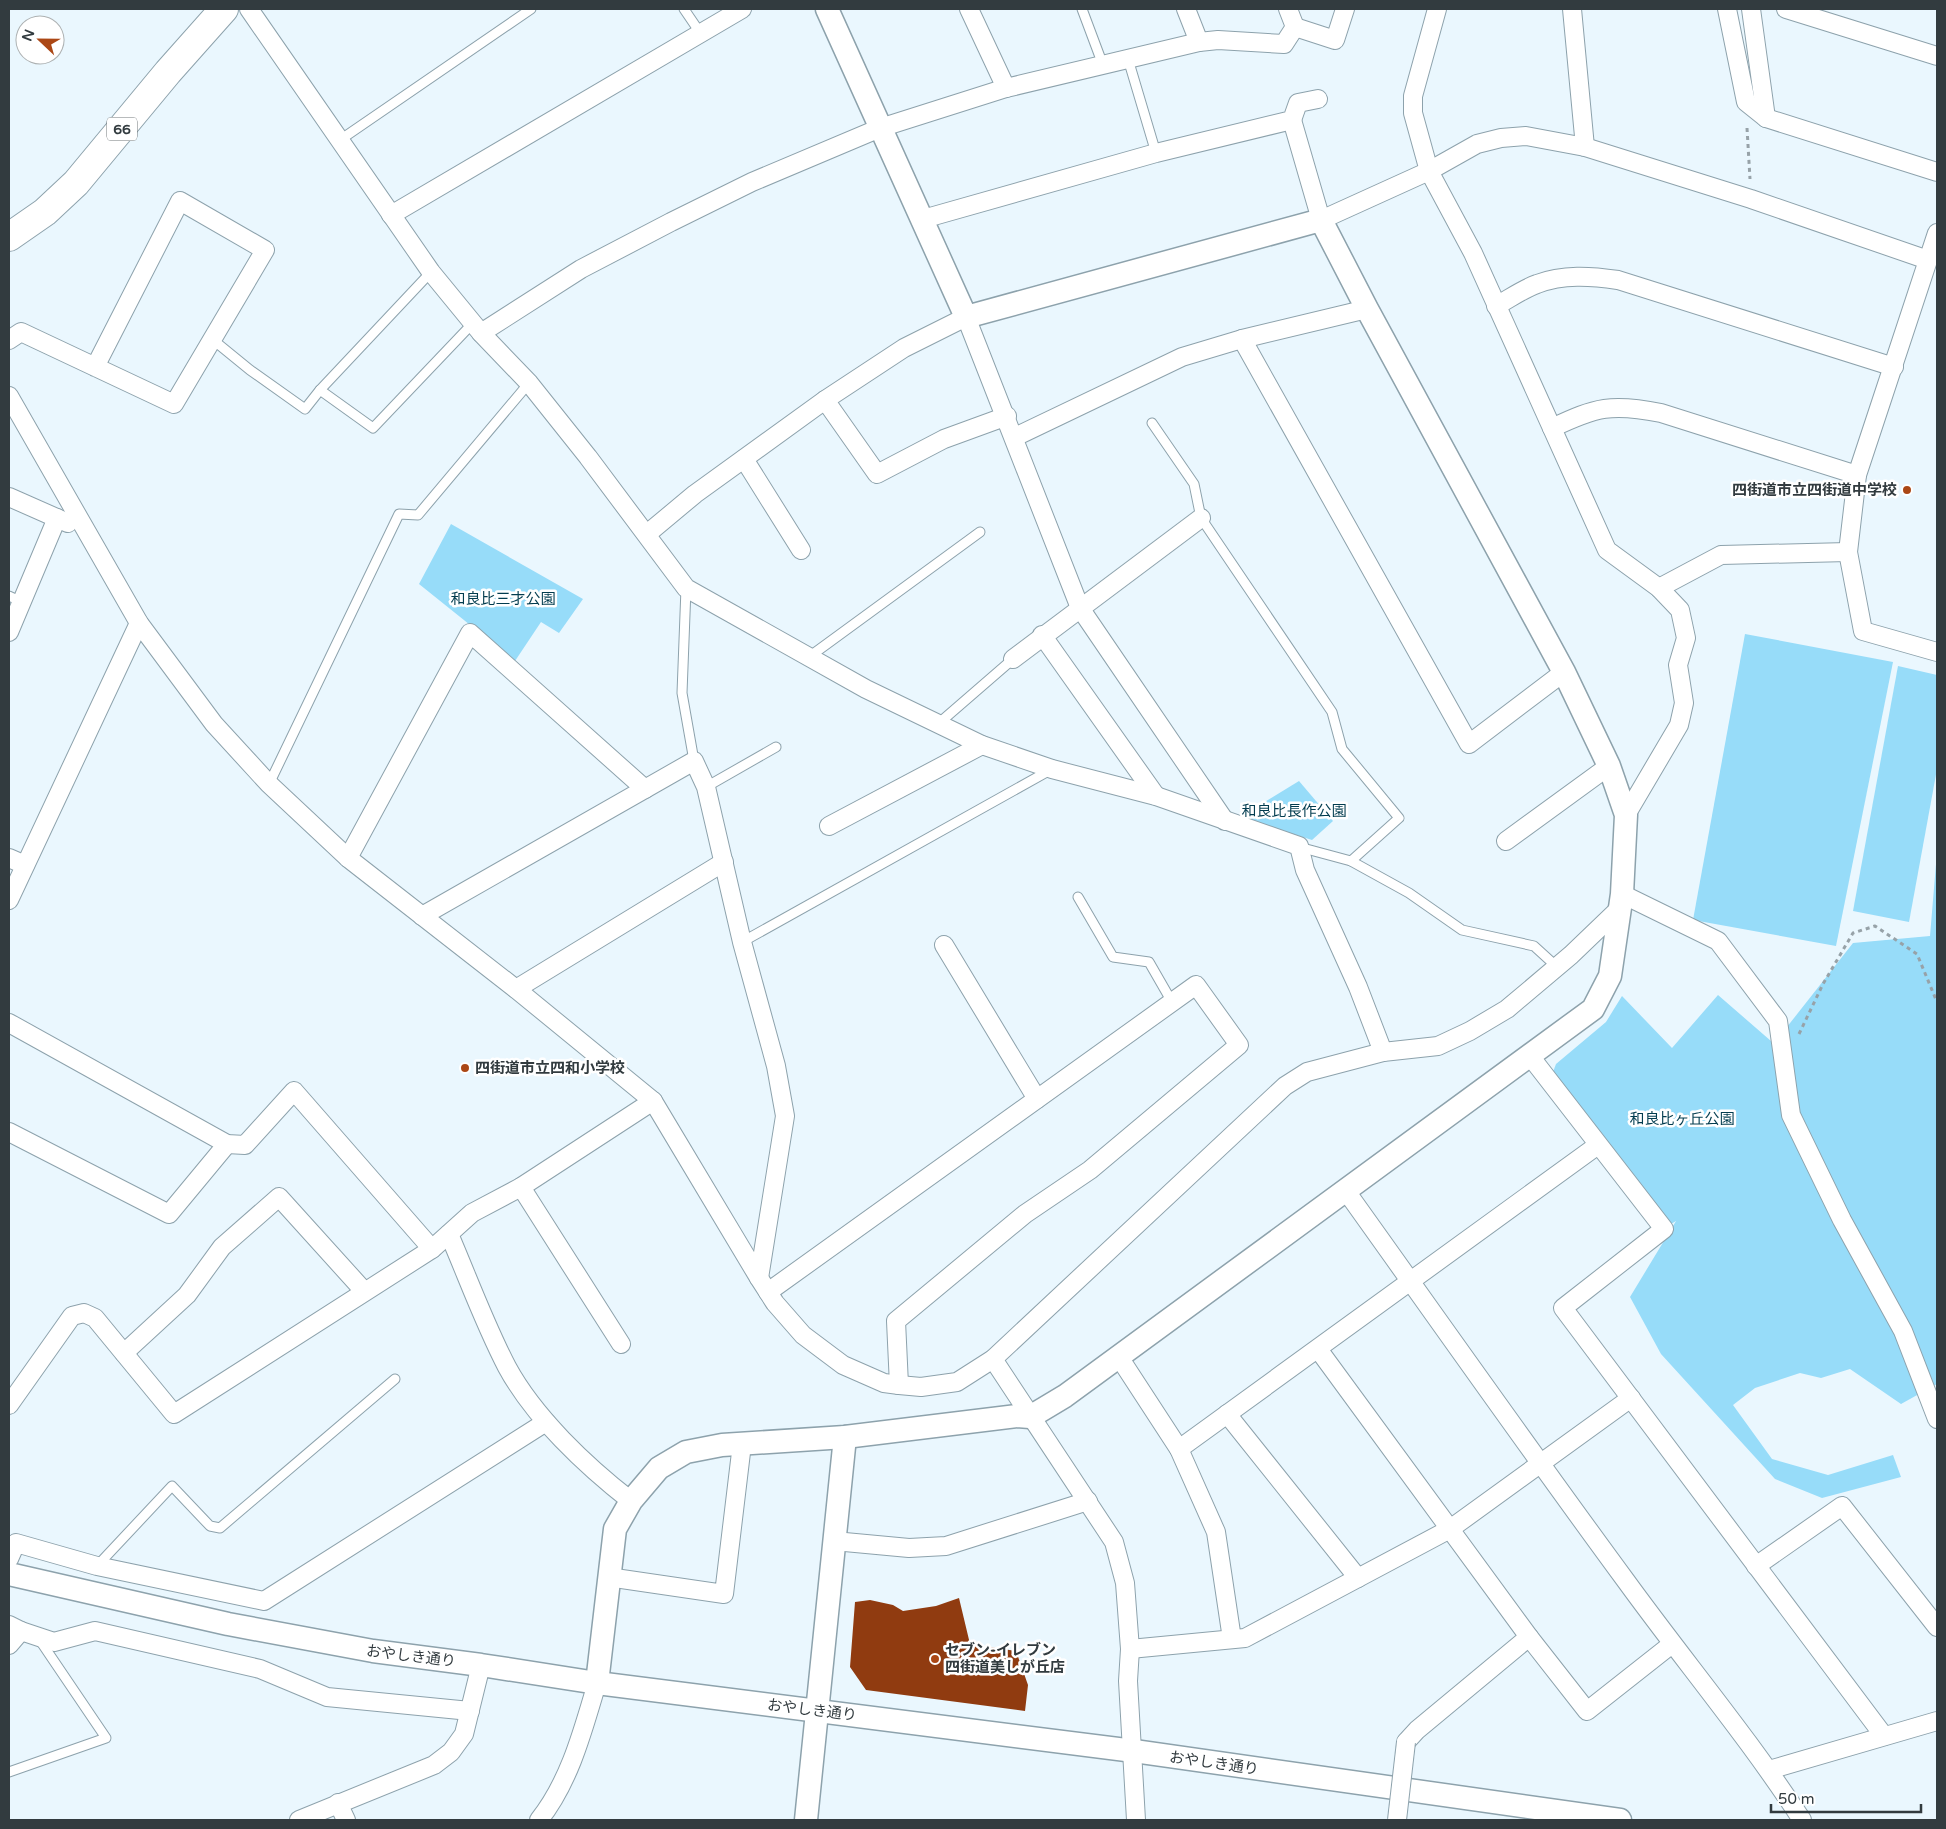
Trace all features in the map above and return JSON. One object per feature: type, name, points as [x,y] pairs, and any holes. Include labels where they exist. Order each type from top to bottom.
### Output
[{"type":"main road","name":"66","points":[[9,237],[45,212],[76,183],[168,72],[224,9]]},
{"type":"street","points":[[248,9],[431,272],[477,328],[529,383],[647,534],[686,588],[866,689],[982,745],[1052,769],[1156,796],[1299,846],[1305,870],[1358,987],[1383,1052]]},
{"type":"street","points":[[391,215],[742,9]]},
{"type":"street","points":[[827,9],[966,317],[1007,416],[1080,608],[1225,821]]},
{"type":"street","points":[[969,9],[1006,88]]},
{"type":"street","points":[[1186,9],[1199,42]]},
{"type":"street","points":[[1288,9],[1295,27]]},
{"type":"street","points":[[1295,27],[1336,40],[1345,9]]},
{"type":"street","points":[[1437,9],[1414,96],[1413,113],[1430,171],[1473,253],[1607,550],[1659,588],[1680,610],[1686,638],[1678,665],[1684,703],[1679,725],[1626,815]]},
{"type":"street","points":[[1572,9],[1585,147]]},
{"type":"street","points":[[1727,9],[1746,102],[1766,118],[1937,172]]},
{"type":"street","points":[[1751,9],[1766,118]]},
{"type":"street","points":[[1786,9],[1937,56]]},
{"type":"street","points":[[477,328],[581,269],[670,222],[752,182],[880,128],[1006,88],[1199,42],[1218,40],[1284,44],[1295,27]]},
{"type":"street","points":[[539,1820],[549,1808],[576,1750],[597,1683],[615,1529],[631,1500],[659,1468],[686,1452],[742,1444],[845,1437],[1007,1417],[1030,1417],[1064,1396],[1119,1357],[1593,1009],[1610,976],[1621,901],[1626,815],[1609,766],[1564,672],[1367,309],[1321,220],[1292,120],[1298,103],[1318,99]]},
{"type":"street","points":[[923,219],[1156,153],[1292,120]]},
{"type":"street","points":[[647,534],[695,494],[825,400],[904,348],[966,317],[1321,220],[1430,171],[1478,144],[1501,138],[1526,136],[1585,147],[1751,199],[1928,260]]},
{"type":"street","points":[[9,340],[21,332],[95,367],[174,404],[265,250],[180,201],[95,367]]},
{"type":"street","points":[[1937,233],[1858,475],[1848,552],[1863,631],[1937,652]]},
{"type":"street","points":[[1496,306],[1537,284],[1561,278],[1592,276],[1618,280],[1894,367]]},
{"type":"street","points":[[1015,437],[1182,357],[1242,339],[1367,309]]},
{"type":"street","points":[[1242,339],[1469,744],[1564,672]]},
{"type":"street","points":[[9,396],[139,623],[214,724],[269,784],[348,858],[516,989],[653,1101],[763,1285],[803,1335],[843,1365],[884,1383],[921,1387],[957,1382],[993,1360],[1285,1086],[1307,1072],[1383,1052],[1438,1046],[1462,1034],[1507,1009],[1557,967],[1621,901]]},
{"type":"street","points":[[825,400],[877,474],[944,439],[1007,416]]},
{"type":"street","points":[[1552,428],[1582,414],[1606,407],[1630,407],[1660,414],[1858,475]]},
{"type":"street","points":[[744,459],[801,550]]},
{"type":"street","points":[[9,497],[86,532]]},
{"type":"street","points":[[9,632],[15,599],[57,518]]},
{"type":"street","points":[[1013,659],[1042,635],[1201,518]]},
{"type":"street","points":[[1659,588],[1721,555],[1848,552]]},
{"type":"street","points":[[9,900],[139,623]]},
{"type":"street","points":[[348,858],[470,633],[645,789]]},
{"type":"street","points":[[1042,635],[1156,796]]},
{"type":"street","points":[[829,826],[982,745]]},
{"type":"street","points":[[422,916],[694,761],[706,787],[742,942],[776,1066],[785,1116],[763,1285]]},
{"type":"street","points":[[1506,841],[1609,766]]},
{"type":"street","points":[[9,858],[25,865]]},
{"type":"street","points":[[516,989],[724,862]]},
{"type":"street","points":[[1621,901],[1718,941],[1778,1021],[1791,1115],[1842,1220],[1904,1331],[1937,1419]]},
{"type":"street","points":[[944,945],[1036,1099]]},
{"type":"street","points":[[763,1285],[1036,1099],[1196,985],[1239,1045],[1090,1170],[1025,1214],[896,1320],[899,1385]]},
{"type":"street","points":[[9,1023],[228,1144],[245,1144],[294,1091],[432,1249]]},
{"type":"street","points":[[1530,1056],[1664,1229],[1563,1308],[1884,1736]]},
{"type":"street","points":[[9,1405],[72,1316],[84,1313],[95,1318],[174,1414],[432,1249],[472,1213],[521,1187],[653,1101]]},
{"type":"street","points":[[9,1132],[169,1214],[228,1144]]},
{"type":"street","points":[[1180,1449],[1598,1145]]},
{"type":"street","points":[[521,1187],[621,1344]]},
{"type":"street","points":[[1346,1191],[1540,1465],[1672,1644],[1769,1770],[1802,1820]]},
{"type":"street","points":[[124,1353],[187,1295],[222,1247],[279,1197],[364,1291]]},
{"type":"street","points":[[448,1234],[508,1368],[546,1422],[599,1476],[631,1500]]},
{"type":"street","points":[[1318,1349],[1529,1638],[1587,1711],[1672,1644]]},
{"type":"street","points":[[1119,1357],[1180,1449],[1216,1532],[1232,1639]]},
{"type":"street","points":[[993,1360],[1088,1500],[1114,1542],[1124,1583],[1130,1649],[1128,1682],[1134,1751],[1136,1820]]},
{"type":"street","points":[[1130,1649],[1245,1638],[1450,1529],[1631,1398]]},
{"type":"street","points":[[1227,1414],[1358,1578]]},
{"type":"street","points":[[9,1559],[16,1543],[98,1566],[264,1601],[546,1422]]},
{"type":"street","points":[[806,1820],[845,1437]]},
{"type":"street","points":[[608,1577],[724,1594],[742,1444]]},
{"type":"street","points":[[834,1541],[909,1548],[946,1546],[1088,1500]]},
{"type":"street","points":[[1756,1566],[1842,1506],[1937,1627]]},
{"type":"street","name":"おやしき通り","points":[[9,1574],[283,1635],[373,1651],[597,1683],[1134,1751],[1620,1820]]},
{"type":"street","points":[[9,1645],[22,1631],[54,1642],[94,1631],[260,1669],[327,1697],[470,1710]]},
{"type":"street","points":[[1397,1820],[1406,1742],[1417,1730],[1529,1638]]},
{"type":"street","points":[[299,1820],[434,1765],[451,1752],[464,1734],[481,1665]]},
{"type":"street","points":[[1769,1770],[1937,1721]]},
{"type":"street","points":[[338,1803],[346,1820]]},
{"type":"lane","points":[[340,140],[531,9]]},
{"type":"lane","points":[[684,9],[701,34]]},
{"type":"lane","points":[[1082,9],[1102,65]]},
{"type":"lane","points":[[1128,59],[1156,153]]},
{"type":"lane","points":[[212,339],[250,370],[305,409],[320,390],[431,272]]},
{"type":"lane","points":[[320,390],[373,428],[477,328]]},
{"type":"lane","points":[[269,784],[399,514],[418,515],[529,383]]},
{"type":"lane","points":[[1152,423],[1194,484],[1201,518],[1332,712],[1342,749],[1399,818],[1351,861]]},
{"type":"lane","points":[[809,656],[980,532]]},
{"type":"lane","points":[[686,588],[682,693],[694,761]]},
{"type":"lane","points":[[938,724],[1013,659]]},
{"type":"lane","points":[[706,787],[776,747]]},
{"type":"lane","points":[[742,942],[1052,769]]},
{"type":"lane","points":[[1299,846],[1351,861],[1409,893],[1462,930],[1534,946],[1557,967]]},
{"type":"lane","points":[[1078,896],[1113,957],[1149,962],[1172,1002]]},
{"type":"lane","points":[[98,1566],[172,1486],[210,1526],[220,1528],[395,1379]]},
{"type":"lane","points":[[9,1772],[106,1738],[22,1631]]},
{"type":"path","points":[[1746,102],[1751,199]]},
{"type":"path","points":[[1784,1063],[1823,984],[1853,933],[1875,926],[1917,954],[1937,1002]]},
{"type":"green space","name":"和良比三才公園","points":[[451,524],[583,599],[559,633],[541,622],[515,661],[419,584]]},
{"type":"green space","points":[[1745,634],[1893,662],[1836,946],[1693,920]]},
{"type":"green space","points":[[1898,666],[1937,675],[1937,769],[1909,922],[1853,911]]},
{"type":"green space","name":"和良比長作公園","points":[[1299,781],[1333,821],[1312,840],[1240,817]]},
{"type":"green space","name":"和良比ヶ丘公園","points":[[1937,852],[1937,1384],[1901,1404],[1850,1369],[1821,1378],[1800,1373],[1755,1388],[1733,1405],[1772,1459],[1828,1475],[1893,1455],[1901,1477],[1822,1498],[1775,1479],[1661,1354],[1630,1297],[1676,1221],[1671,1224],[1553,1072],[1556,1064],[1606,1022],[1622,996],[1672,1048],[1718,995],[1771,1041],[1772,1046],[1853,943],[1930,936]]},
{"type":"building","name":"セブン-イレブン 四街道美しが丘店","points":[[959,1598],[970,1644],[1016,1651],[1028,1685],[1025,1711],[866,1690],[850,1667],[855,1602],[870,1600],[893,1605],[903,1611],[936,1606]]},
{"type":"place","name":"四街道市立四街道中学校","points":[[1907,490]]},
{"type":"place","name":"四街道市立四和小学校","points":[[465,1068]]},
{"type":"place","name":"セブン-イレブン 四街道美しが丘店","points":[[935,1659]]}]
